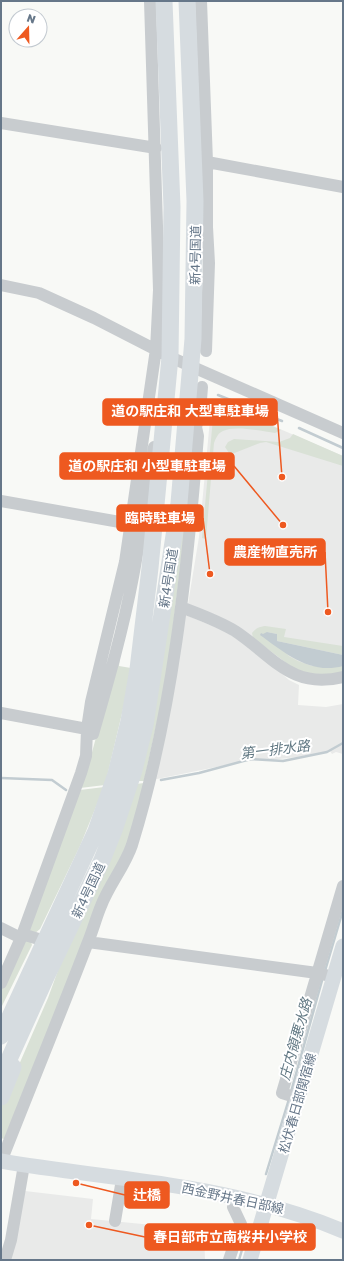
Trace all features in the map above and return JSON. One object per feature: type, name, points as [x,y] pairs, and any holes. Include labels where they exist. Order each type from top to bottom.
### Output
[{"type":"highway","name":"新4号国道","points":[[1,1036],[96,831],[116,774],[129,722],[138,669],[166,401],[163,353],[172,199],[164,1]]},
{"type":"highway","name":"新4号国道","points":[[1,1077],[114,830],[124,804],[145,725],[191,423],[191,366],[194,301],[201,227],[194,174],[187,1]]},
{"type":"highway","points":[[1,1097],[46,992],[57,953]]},
{"type":"main road","name":"松伏春日部関宿線","points":[[250,1260],[267,1204],[292,1096],[325,975],[343,946]]},
{"type":"main road","name":"西金野井春日部線","points":[[1,1162],[188,1188],[267,1204],[343,1230]]},
{"type":"street","points":[[150,1],[156,148],[166,293]]},
{"type":"street","points":[[201,1],[207,162],[201,227],[209,263],[206,351]]},
{"type":"street","points":[[1,123],[156,148]]},
{"type":"street","points":[[207,162],[343,186]]},
{"type":"street","points":[[1,285],[39,293],[94,318],[191,366],[343,433]]},
{"type":"street","points":[[86,756],[87,729],[91,702],[124,562],[163,353]]},
{"type":"street","points":[[1,1162],[102,904],[131,847],[154,761],[164,718],[182,607],[198,436],[191,423],[200,412],[202,387]]},
{"type":"street","points":[[1,983],[22,936],[81,773],[106,688],[122,626],[140,535],[154,445],[159,422],[166,401]]},
{"type":"street","points":[[1,501],[131,524]]},
{"type":"street","points":[[182,607],[210,614],[254,644],[282,668],[294,675],[315,680],[329,681],[343,677]]},
{"type":"street","points":[[1,713],[87,729]]},
{"type":"street","points":[[88,942],[325,975],[343,886]]},
{"type":"street","points":[[1,928],[22,936],[45,941]]},
{"type":"street","points":[[6,1260],[24,1166]]},
{"type":"street","points":[[115,1221],[122,1179]]},
{"type":"street","points":[[230,1260],[241,1224],[234,1207]]},
{"type":"shaded area","points":[[212,398],[216,406],[236,411],[258,424],[266,423],[343,456],[343,674],[326,676],[188,604],[199,537]]},
{"type":"shaded area","points":[[216,406],[239,412],[251,421],[258,424],[266,423],[281,430],[275,433],[234,428],[223,431],[217,436],[214,443],[206,539],[202,538],[214,407]]},
{"type":"shaded area","points":[[293,434],[343,456],[343,466],[266,442],[232,454],[229,453],[225,447],[228,442],[234,439],[279,442],[290,438]]},
{"type":"shaded area","points":[[194,451],[167,677],[144,781],[137,781]]},
{"type":"shaded area","points":[[186,615],[224,631],[257,652],[289,680],[299,685],[298,705],[326,707],[343,704],[343,754],[336,752],[332,754],[330,751],[297,757],[270,760],[251,760],[152,780],[184,616]]},
{"type":"shaded area","points":[[265,626],[286,629],[284,637],[343,646],[343,655],[277,641],[277,634],[267,632],[289,656],[298,661],[312,666],[343,666],[343,674],[310,675],[293,668],[253,638],[253,631]]},
{"type":"shaded area","points":[[267,632],[277,634],[277,641],[343,655],[343,666],[331,668],[320,667],[298,661],[260,635],[261,633],[263,634]]},
{"type":"shaded area","points":[[122,641],[119,666],[131,668],[128,688],[105,785],[80,788],[91,756]]},
{"type":"shaded area","points":[[144,783],[127,846],[4,1139],[1,1138],[1,1106],[48,998],[65,951],[136,784]]},
{"type":"shaded area","points":[[104,787],[80,846],[40,929],[34,934],[27,932],[80,790]]},
{"type":"shaded area","points":[[24,937],[31,942],[32,945],[1,1008],[1,989]]},
{"type":"shaded area","points":[[25,1191],[93,1199],[91,1219],[204,1230],[205,1260],[11,1260]]},
{"type":"waterway","points":[[218,395],[268,415]]},
{"type":"waterway","points":[[274,418],[282,421]]},
{"type":"waterway","points":[[299,428],[343,448]]},
{"type":"waterway","name":"第一排水路","points":[[161,780],[199,773],[251,759],[283,761],[327,752],[343,743]]},
{"type":"waterway","name":"第一排水路","points":[[1,778],[52,780],[66,790]]},
{"type":"waterway","name":"庄内領悪水路","points":[[325,971],[343,910]]},
{"type":"waterway","name":"庄内領悪水路","points":[[291,1092],[323,977]]},
{"type":"waterway","name":"庄内領悪水路","points":[[266,1174],[289,1099]]},
{"type":"waterway","name":"庄内領悪水路","points":[[239,1260],[248,1229]]},
{"type":"place","name":"道の駅庄和 大型車駐車場","points":[[282,477]]},
{"type":"place","name":"道の駅庄和 小型車駐車場","points":[[283,525]]},
{"type":"place","name":"臨時駐車場","points":[[210,574]]},
{"type":"place","name":"農産物直売所","points":[[328,612]]},
{"type":"place","name":"辻橋","points":[[76,1183]]},
{"type":"place","name":"春日部市立南桜井小学校","points":[[89,1225]]}]
